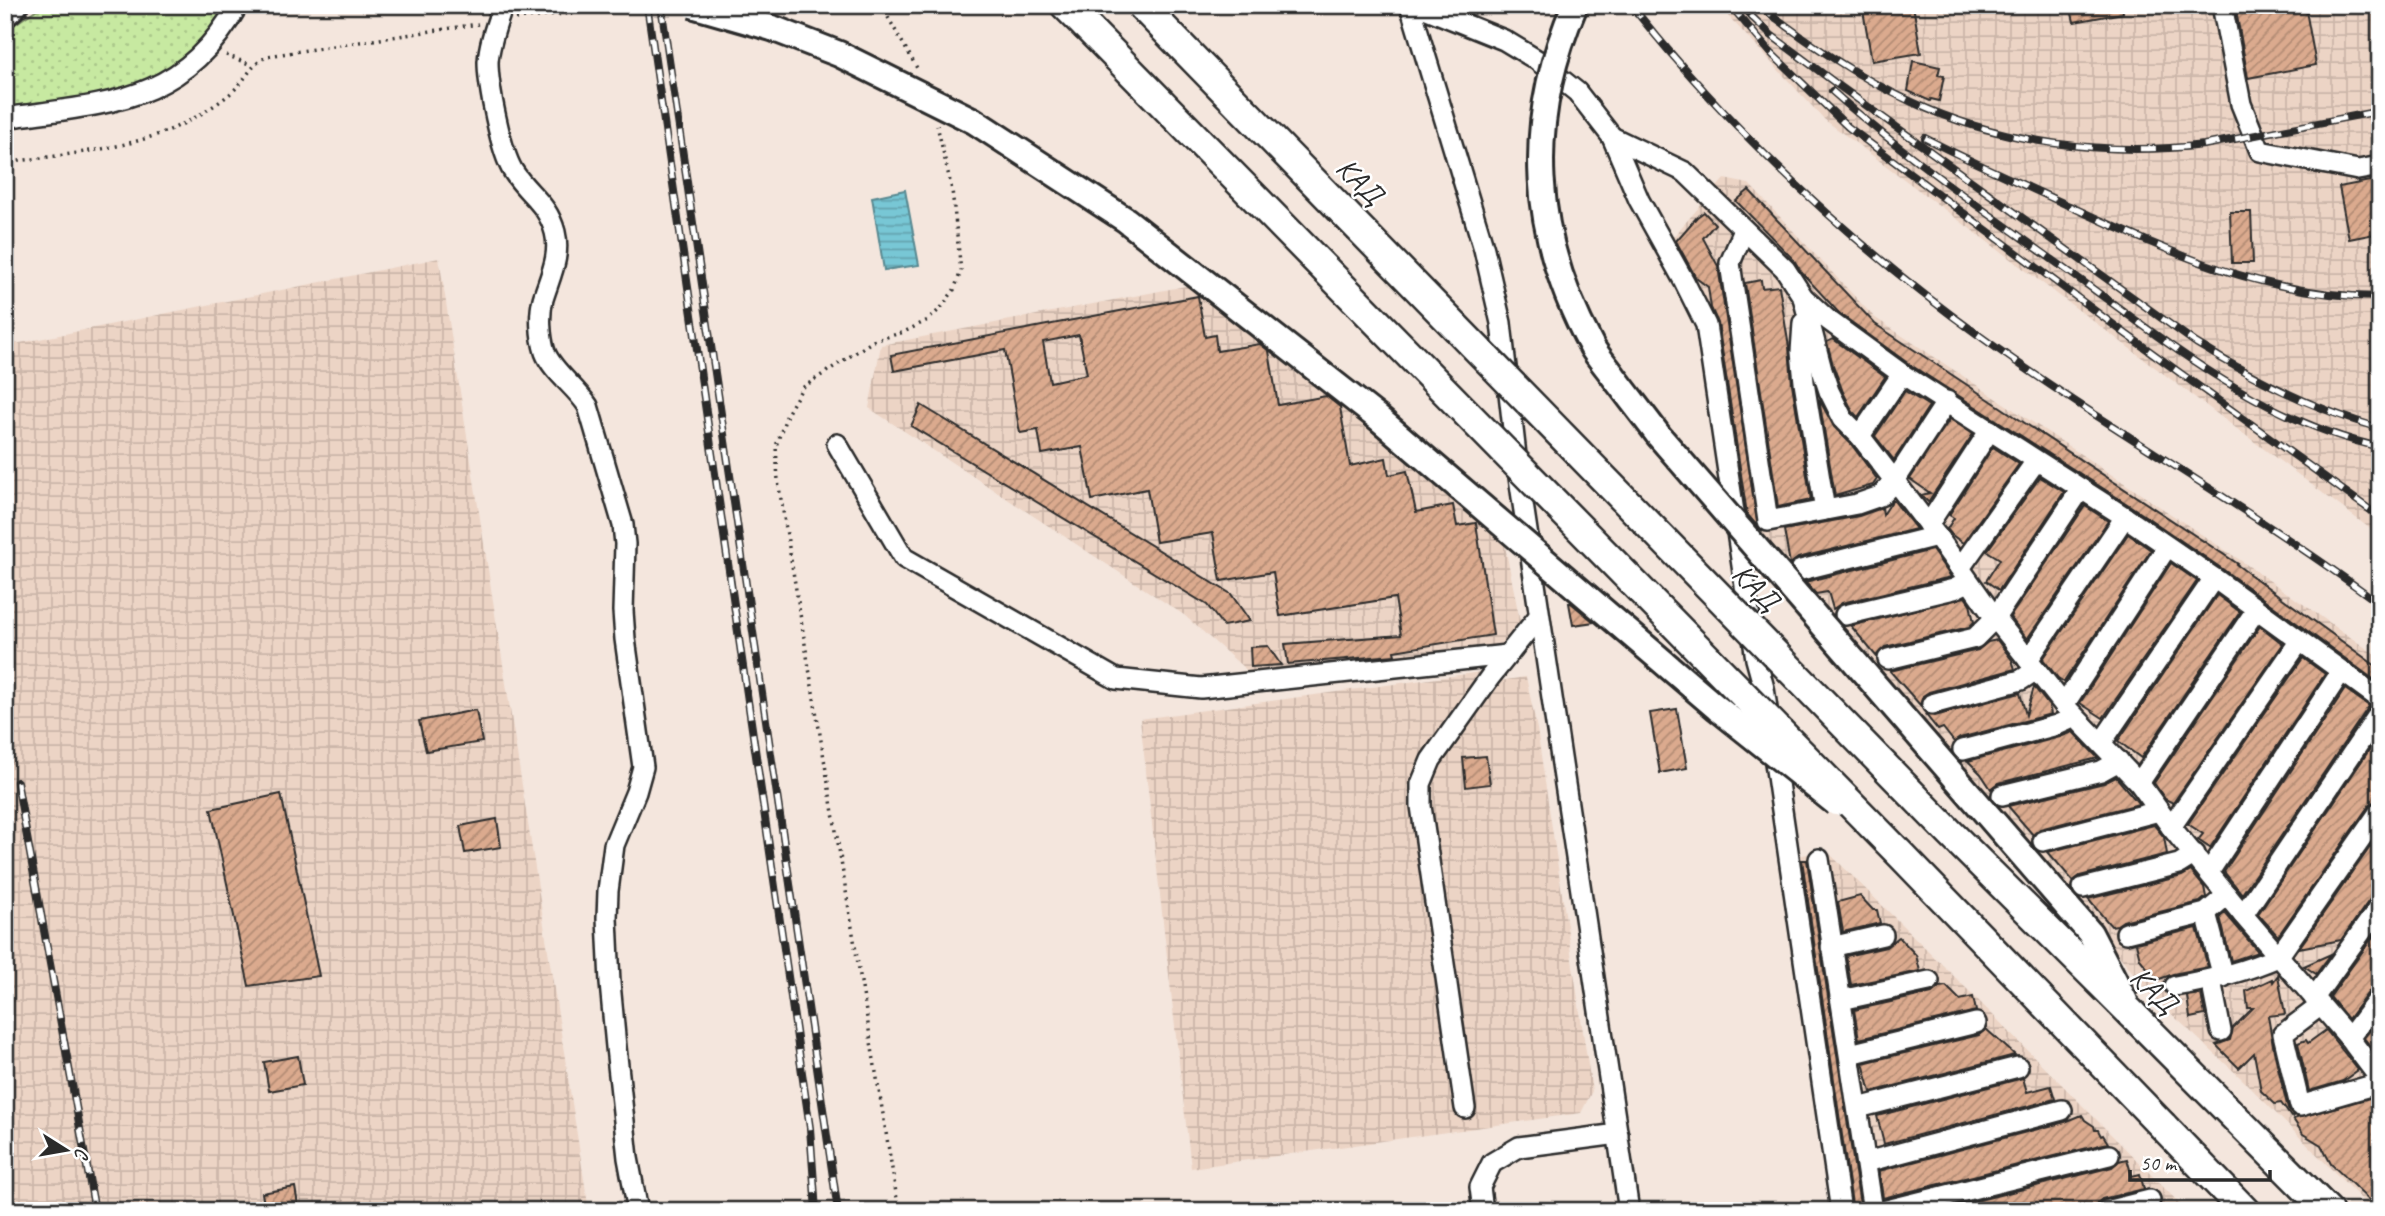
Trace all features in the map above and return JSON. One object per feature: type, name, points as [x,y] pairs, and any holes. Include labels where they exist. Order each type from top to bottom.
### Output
[{"type":"highway","points":[[1065,5],[1902,856],[2245,1211]]},
{"type":"highway","name":"КАД","points":[[1141,5],[1961,843],[2328,1211]]},
{"type":"main road","points":[[5,13],[15,5]]},
{"type":"main road","points":[[692,5],[772,28],[839,54],[876,72],[974,121],[1126,220],[1377,417],[1717,708],[1902,856]]},
{"type":"main road","points":[[1575,5],[1563,33],[1547,88],[1541,138],[1541,183],[1550,243],[1568,298],[1593,349],[1659,436],[2090,933],[2132,1014]]},
{"type":"street","points":[[5,118],[133,97],[179,73],[200,56],[215,40],[238,5]]},
{"type":"street","points":[[1410,5],[1483,249],[1501,323],[1517,464],[1629,1211]]},
{"type":"street","points":[[1417,5],[1504,40],[1537,60],[1577,92],[1612,137],[1639,200],[1706,325],[1756,659],[1765,688],[1841,1211]]},
{"type":"street","points":[[2222,5],[2241,104],[2260,151],[2358,170],[2380,166]]},
{"type":"street","points":[[500,13],[488,62],[493,102],[507,161],[548,212],[557,239],[554,270],[542,301],[545,352],[552,365],[572,384],[588,406],[623,525],[625,639],[643,767],[641,779],[614,845],[607,918],[610,983],[628,1158],[638,1211]]},
{"type":"street","points":[[1612,137],[1685,172],[1785,270],[1803,297],[1828,320],[1902,374],[2214,578],[2380,699]]},
{"type":"street","points":[[1744,230],[1730,263],[1768,521],[1857,504],[1880,496],[1894,482],[1947,401]]},
{"type":"street","points":[[1803,297],[1829,391],[1843,419],[1860,436],[1933,531],[2032,665],[2070,711],[2140,783],[2165,819],[2278,957],[2317,1002],[2349,1038],[2380,1081],[2300,1106],[2283,1034],[2317,1002],[2380,906]]},
{"type":"street","points":[[1803,297],[1804,334],[1801,352],[1804,382],[1825,510]]},
{"type":"street","points":[[1860,436],[1902,374]]},
{"type":"street","points":[[1801,570],[1933,531],[1990,430]]},
{"type":"street","points":[[837,444],[904,558],[1116,679],[1201,688],[1507,655]]},
{"type":"street","points":[[1845,615],[1954,589],[2036,461]]},
{"type":"street","points":[[1888,659],[1975,638],[1995,618],[2081,489]]},
{"type":"street","points":[[1932,704],[2021,680],[2124,517]]},
{"type":"street","points":[[1963,750],[2057,725],[2070,711],[2167,547]]},
{"type":"street","points":[[2102,742],[2214,578]]},
{"type":"street","points":[[2140,783],[2256,610]]},
{"type":"street","points":[[1465,1108],[1421,806],[1421,784],[1431,760],[1507,655],[1539,616]]},
{"type":"street","points":[[2043,841],[2165,819],[2299,642]]},
{"type":"street","points":[[2209,872],[2342,672]]},
{"type":"street","points":[[2243,915],[2380,712]]},
{"type":"street","points":[[2002,795],[2101,771],[2119,761]]},
{"type":"street","points":[[2175,985],[2217,979],[2278,957],[2380,811]]},
{"type":"street","points":[[2084,888],[2179,863],[2195,854]]},
{"type":"street","points":[[1819,859],[1874,1211]]},
{"type":"street","points":[[2126,933],[2206,913],[2227,895]]},
{"type":"street","points":[[2206,913],[2217,979],[2221,1031]]},
{"type":"street","points":[[1831,947],[1883,935]]},
{"type":"street","points":[[1841,1000],[1930,981]]},
{"type":"street","points":[[2349,1038],[2380,997]]},
{"type":"street","points":[[1850,1054],[1976,1023]]},
{"type":"street","points":[[1858,1108],[2018,1067]]},
{"type":"street","points":[[1866,1162],[2062,1110]]},
{"type":"street","points":[[1483,1211],[1480,1187],[1492,1163],[1519,1147],[1618,1134]]},
{"type":"street","points":[[1883,1211],[2109,1154]]},
{"type":"street","points":[[2106,1211],[2150,1200]]},
{"type":"path","points":[[500,13],[594,11],[593,5]]},
{"type":"path","points":[[5,163],[107,147],[159,135],[197,116],[229,94],[239,86],[253,65],[268,56],[472,25]]},
{"type":"path","points":[[200,56],[229,55],[253,65]]},
{"type":"path","points":[[899,1211],[784,520],[776,446],[787,414],[802,388],[873,341],[904,332],[929,320],[954,290],[961,271],[952,190]]},
{"type":"shaded area","points":[[1718,5],[2380,5],[2380,536],[1825,120]]},
{"type":"shaded area","points":[[1724,179],[1749,184],[1874,317],[2240,560],[2380,658],[2380,1211],[2373,1211],[2241,1078],[2153,997],[2080,908],[1741,533],[1711,318],[1671,239]]},
{"type":"shaded area","points":[[439,258],[589,1211],[5,1211],[5,346]]},
{"type":"shaded area","points":[[1201,283],[1503,536],[1521,626],[1502,645],[1252,675],[1184,615],[869,408],[881,345]]},
{"type":"shaded area","points":[[1481,672],[1499,681],[1526,677],[1537,729],[1592,1091],[1581,1113],[1191,1168],[1140,719]]},
{"type":"shaded area","points":[[1826,850],[2187,1211],[1847,1211],[1793,857]]},
{"type":"green space","points":[[43,5],[226,5],[199,46],[179,63],[156,75],[108,92],[5,107],[5,31]]},
{"type":"water","points":[[905,190],[919,265],[884,270],[872,197]]},
{"type":"building","points":[[1862,5],[1913,5],[1921,53],[1872,61]]},
{"type":"building","points":[[2070,5],[2122,5],[2123,13],[2074,22]]},
{"type":"building","points":[[2235,5],[2305,5],[2316,65],[2248,78]]},
{"type":"building","points":[[1913,61],[1940,67],[1938,75],[1944,76],[1939,101],[1930,101],[1908,91]]},
{"type":"building","points":[[2380,179],[2380,233],[2349,239],[2339,187]]},
{"type":"building","points":[[1749,190],[1875,324],[2238,564],[2380,669],[2380,684],[2221,568],[2132,507],[1909,364],[1839,313],[1802,273],[1794,260],[1736,201]]},
{"type":"building","points":[[1704,212],[1715,224],[1703,238],[1718,266],[1758,527],[1747,514],[1718,323],[1711,308],[1708,287],[1696,278],[1676,241]]},
{"type":"building","points":[[2230,212],[2251,212],[2253,263],[2232,263]]},
{"type":"building","points":[[1761,280],[1762,288],[1779,286],[1811,500],[1778,507],[1745,283]]},
{"type":"building","points":[[1198,296],[1205,337],[1215,335],[1217,351],[1260,344],[1269,351],[1278,405],[1326,396],[1340,407],[1350,466],[1386,458],[1389,475],[1407,471],[1416,512],[1453,505],[1457,526],[1476,523],[1493,635],[1394,651],[1395,655],[1288,664],[1285,644],[1401,635],[1395,598],[1280,616],[1273,572],[1221,581],[1213,533],[1156,542],[1147,489],[1092,500],[1082,447],[1042,454],[1038,430],[1020,433],[1005,350],[894,371],[891,355]],"holes":[[[1079,335],[1087,374],[1050,382],[1043,342]]]},
{"type":"building","points":[[1833,339],[1885,377],[1858,417],[1843,392],[1833,365],[1827,342]]},
{"type":"building","points":[[1905,391],[1929,406],[1894,460],[1875,436]]},
{"type":"building","points":[[1819,399],[1834,427],[1851,444],[1877,479],[1873,485],[1835,496]]},
{"type":"building","points":[[921,405],[1231,594],[1250,621],[1223,626],[1207,605],[911,426]]},
{"type":"building","points":[[1950,419],[1973,434],[1928,502],[1921,495],[1930,493],[1910,479]]},
{"type":"building","points":[[1993,447],[2019,464],[1963,543],[1947,529],[1954,518],[1949,515]]},
{"type":"building","points":[[2040,477],[2064,492],[1999,590],[1986,581],[2000,559],[1987,551]]},
{"type":"building","points":[[1892,501],[1916,529],[1798,558],[1790,564],[1784,530],[1859,516],[1882,508],[1883,515]]},
{"type":"building","points":[[2085,506],[2108,521],[2027,639],[2010,617]]},
{"type":"building","points":[[2128,534],[2151,550],[2064,682],[2043,659]]},
{"type":"building","points":[[1932,550],[1951,577],[1842,603],[1833,609],[1828,592],[1816,594],[1805,582]]},
{"type":"building","points":[[2171,563],[2197,581],[2103,718],[2080,703]]},
{"type":"building","points":[[2217,595],[2240,612],[2141,758],[2118,741]]},
{"type":"building","points":[[1965,597],[1970,604],[1974,622],[1969,627],[1885,647],[1876,656],[1851,626]]},
{"type":"building","points":[[1571,603],[1594,622],[1573,625]]},
{"type":"building","points":[[2260,626],[2283,644],[2173,803],[2165,799],[2154,783]]},
{"type":"building","points":[[1997,640],[2012,660],[2015,669],[1929,692],[1923,696],[1920,705],[1890,671],[1978,650],[1988,642]]},
{"type":"building","points":[[1268,646],[1281,665],[1251,667],[1250,647]]},
{"type":"building","points":[[2303,658],[2325,674],[2210,848],[2198,840],[2203,834],[2188,824]]},
{"type":"building","points":[[2034,687],[2049,706],[2051,714],[1960,738],[1954,742],[1943,728],[1938,730],[1926,715],[1935,716],[2020,693],[2026,715]]},
{"type":"building","points":[[2345,689],[2369,706],[2242,894],[2224,872]]},
{"type":"building","points":[[1677,709],[1687,768],[1660,773],[1650,713]]},
{"type":"building","points":[[476,710],[482,742],[426,751],[419,721]]},
{"type":"building","points":[[2073,732],[2098,758],[1999,783],[1991,789],[1968,761],[2060,737]]},
{"type":"building","points":[[2380,734],[2380,799],[2370,804],[2278,936],[2258,914]]},
{"type":"building","points":[[1486,756],[1490,784],[1466,787],[1463,758]]},
{"type":"building","points":[[2116,777],[2139,804],[2040,829],[2033,835],[2008,806],[2104,783]]},
{"type":"building","points":[[281,794],[319,976],[249,986],[211,809]]},
{"type":"building","points":[[497,819],[501,847],[465,853],[460,826]]},
{"type":"building","points":[[2154,825],[2164,837],[2167,854],[2080,876],[2073,881],[2048,852]]},
{"type":"building","points":[[2380,833],[2380,894],[2370,899],[2341,940],[2299,948]]},
{"type":"building","points":[[1802,860],[1807,860],[1861,1211],[1853,1211]]},
{"type":"building","points":[[2191,871],[2204,887],[2206,897],[2200,902],[2123,921],[2117,925],[2111,926],[2088,899],[2182,876]]},
{"type":"building","points":[[1860,896],[1873,910],[1877,910],[1880,923],[1843,932],[1838,902]]},
{"type":"building","points":[[2225,913],[2258,952],[2231,961],[2220,917]]},
{"type":"building","points":[[2380,927],[2380,985],[2370,990],[2348,1019],[2330,997]]},
{"type":"building","points":[[2197,928],[2208,967],[2157,980],[2140,959],[2136,943]]},
{"type":"building","points":[[1899,937],[1916,955],[1920,971],[1851,985],[1846,956],[1886,947]]},
{"type":"building","points":[[2331,954],[2316,974],[2304,966]]},
{"type":"building","points":[[2278,975],[2285,1014],[2268,1016],[2288,1109],[2293,1116],[2291,1117],[2281,1103],[2275,1104],[2261,1091],[2254,1053],[2239,1068],[2216,1045],[2230,1040],[2233,1028],[2253,1008],[2248,1008],[2246,991],[2272,979],[2273,982]]},
{"type":"building","points":[[1946,986],[1960,1000],[1973,997],[1976,1011],[1859,1039],[1854,1010],[1932,993],[1939,987]]},
{"type":"building","points":[[2201,994],[2205,1015],[2190,1018],[2187,996]]},
{"type":"building","points":[[2380,1018],[2380,1058],[2364,1038]]},
{"type":"building","points":[[1986,1029],[2015,1055],[1871,1092],[1863,1063],[1979,1035]]},
{"type":"building","points":[[2326,1030],[2358,1070],[2343,1081],[2309,1091],[2298,1043],[2306,1040],[2308,1043]]},
{"type":"building","points":[[298,1056],[303,1085],[269,1091],[264,1062]]},
{"type":"building","points":[[2023,1078],[2027,1092],[2051,1086],[2055,1099],[1884,1144],[1877,1116]]},
{"type":"building","points":[[2377,1096],[2380,1104],[2380,1211],[2331,1164],[2321,1145],[2303,1134],[2293,1119]]},
{"type":"building","points":[[2082,1115],[2108,1143],[1883,1198],[1879,1171],[2065,1122]]},
{"type":"building","points":[[2127,1159],[2132,1176],[2140,1174],[2144,1189],[2102,1199],[2094,1211],[2085,1211],[2085,1206],[2066,1211],[1935,1211],[2112,1167]]},
{"type":"building","points":[[295,1187],[299,1211],[265,1211],[262,1193]]},
{"type":"railway","points":[[647,5],[810,1128],[816,1211]]},
{"type":"railway","points":[[661,5],[838,1211]]},
{"type":"railway","points":[[1631,5],[1710,98],[1752,142],[1887,265],[2033,373],[2332,569],[2380,604]]},
{"type":"railway","points":[[1730,5],[1770,52],[1848,127],[2126,334],[2380,517]]},
{"type":"railway","points":[[1759,5],[1833,58],[1872,82],[1946,116],[2018,137],[2093,147],[2167,148],[2204,145],[2380,111]]},
{"type":"railway","points":[[1750,15],[1771,35],[1838,85],[2196,343],[2285,392],[2380,428]]},
{"type":"railway","points":[[1832,91],[1946,182],[2213,374],[2293,418],[2336,435],[2380,447]]},
{"type":"railway","points":[[1925,138],[2141,238],[2218,268],[2297,289],[2380,297]]},
{"type":"railway","points":[[17,782],[95,1211]]}]
